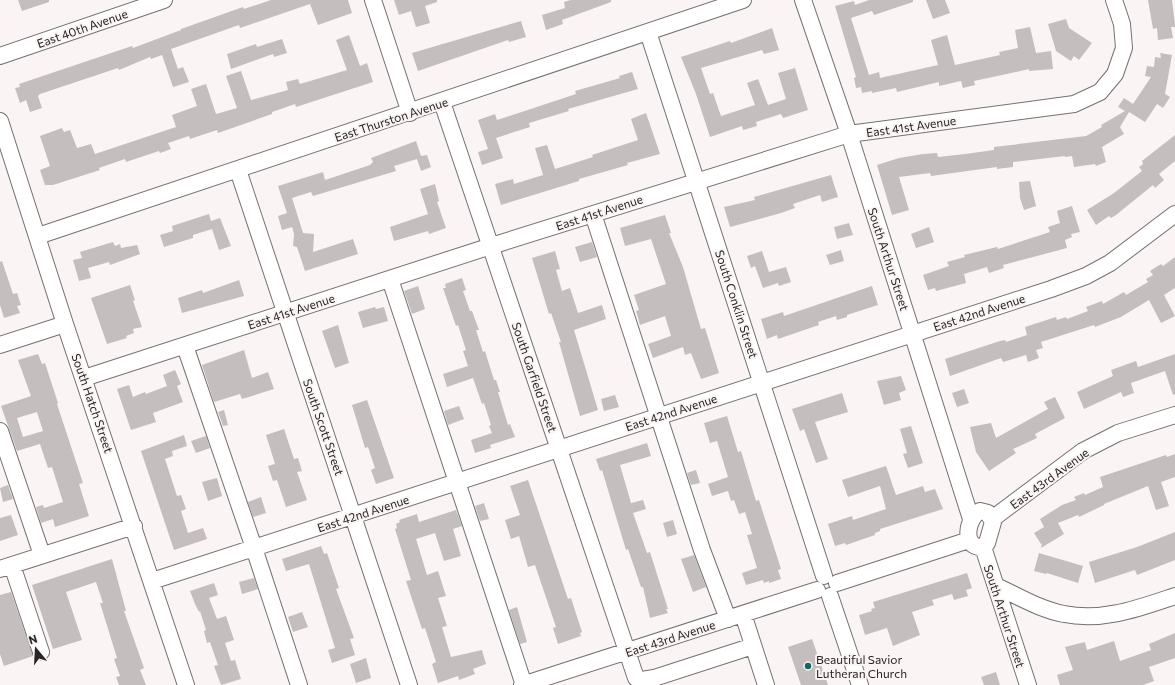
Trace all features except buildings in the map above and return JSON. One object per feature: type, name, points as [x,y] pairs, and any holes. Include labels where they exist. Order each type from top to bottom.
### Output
[{"type":"street","name":"East 40th Avenue","points":[[0,56],[164,0]]},
{"type":"street","points":[[373,0],[410,113]]},
{"type":"street","name":"East Thurston Avenue","points":[[38,236],[410,113],[743,0]]},
{"type":"street","name":"South Arthur Street","points":[[803,0],[849,134],[971,519]]},
{"type":"street","name":"East 41st Avenue","points":[[84,378],[491,246],[849,134],[1074,104],[1100,92],[1115,74],[1124,48],[1122,24],[1114,0]]},
{"type":"street","name":"South Conklin Street","points":[[648,32],[763,382],[827,586],[860,685]]},
{"type":"street","name":"South Garfield Street","points":[[442,102],[626,652],[636,678],[655,681]]},
{"type":"street","name":"South Hatch Street","points":[[0,121],[65,324],[134,526],[186,685]]},
{"type":"street","name":"South Scott Street","points":[[238,170],[409,685]]},
{"type":"street","points":[[592,214],[660,416],[702,550],[736,616],[754,646],[766,685]]},
{"type":"street","name":"East 42nd Avenue","points":[[152,581],[913,334],[1086,276],[1110,263],[1175,214]]},
{"type":"street","points":[[390,279],[523,685]]},
{"type":"street","points":[[0,344],[65,324]]},
{"type":"street","points":[[185,346],[299,685]]},
{"type":"street","name":"East 43rd Avenue","points":[[992,519],[1083,451],[1118,433],[1175,415]]},
{"type":"street","points":[[0,431],[42,555]]},
{"type":"street","points":[[984,511],[992,519],[992,527],[986,543],[976,544],[971,519],[975,513],[984,511]]},
{"type":"street","points":[[41,652],[6,567],[134,526]]},
{"type":"street","name":"South Arthur Street","points":[[976,544],[996,586],[1028,685]]},
{"type":"street","name":"East 43rd Avenue","points":[[523,685],[827,586],[976,544]]},
{"type":"street","points":[[996,586],[1046,608],[1063,614],[1080,616],[1103,616],[1123,612],[1175,596]]},
{"type":"street","points":[[655,681],[754,646]]},
{"type":"place","name":"Beautiful Savior Lutheran Church","points":[[808,666]]}]
